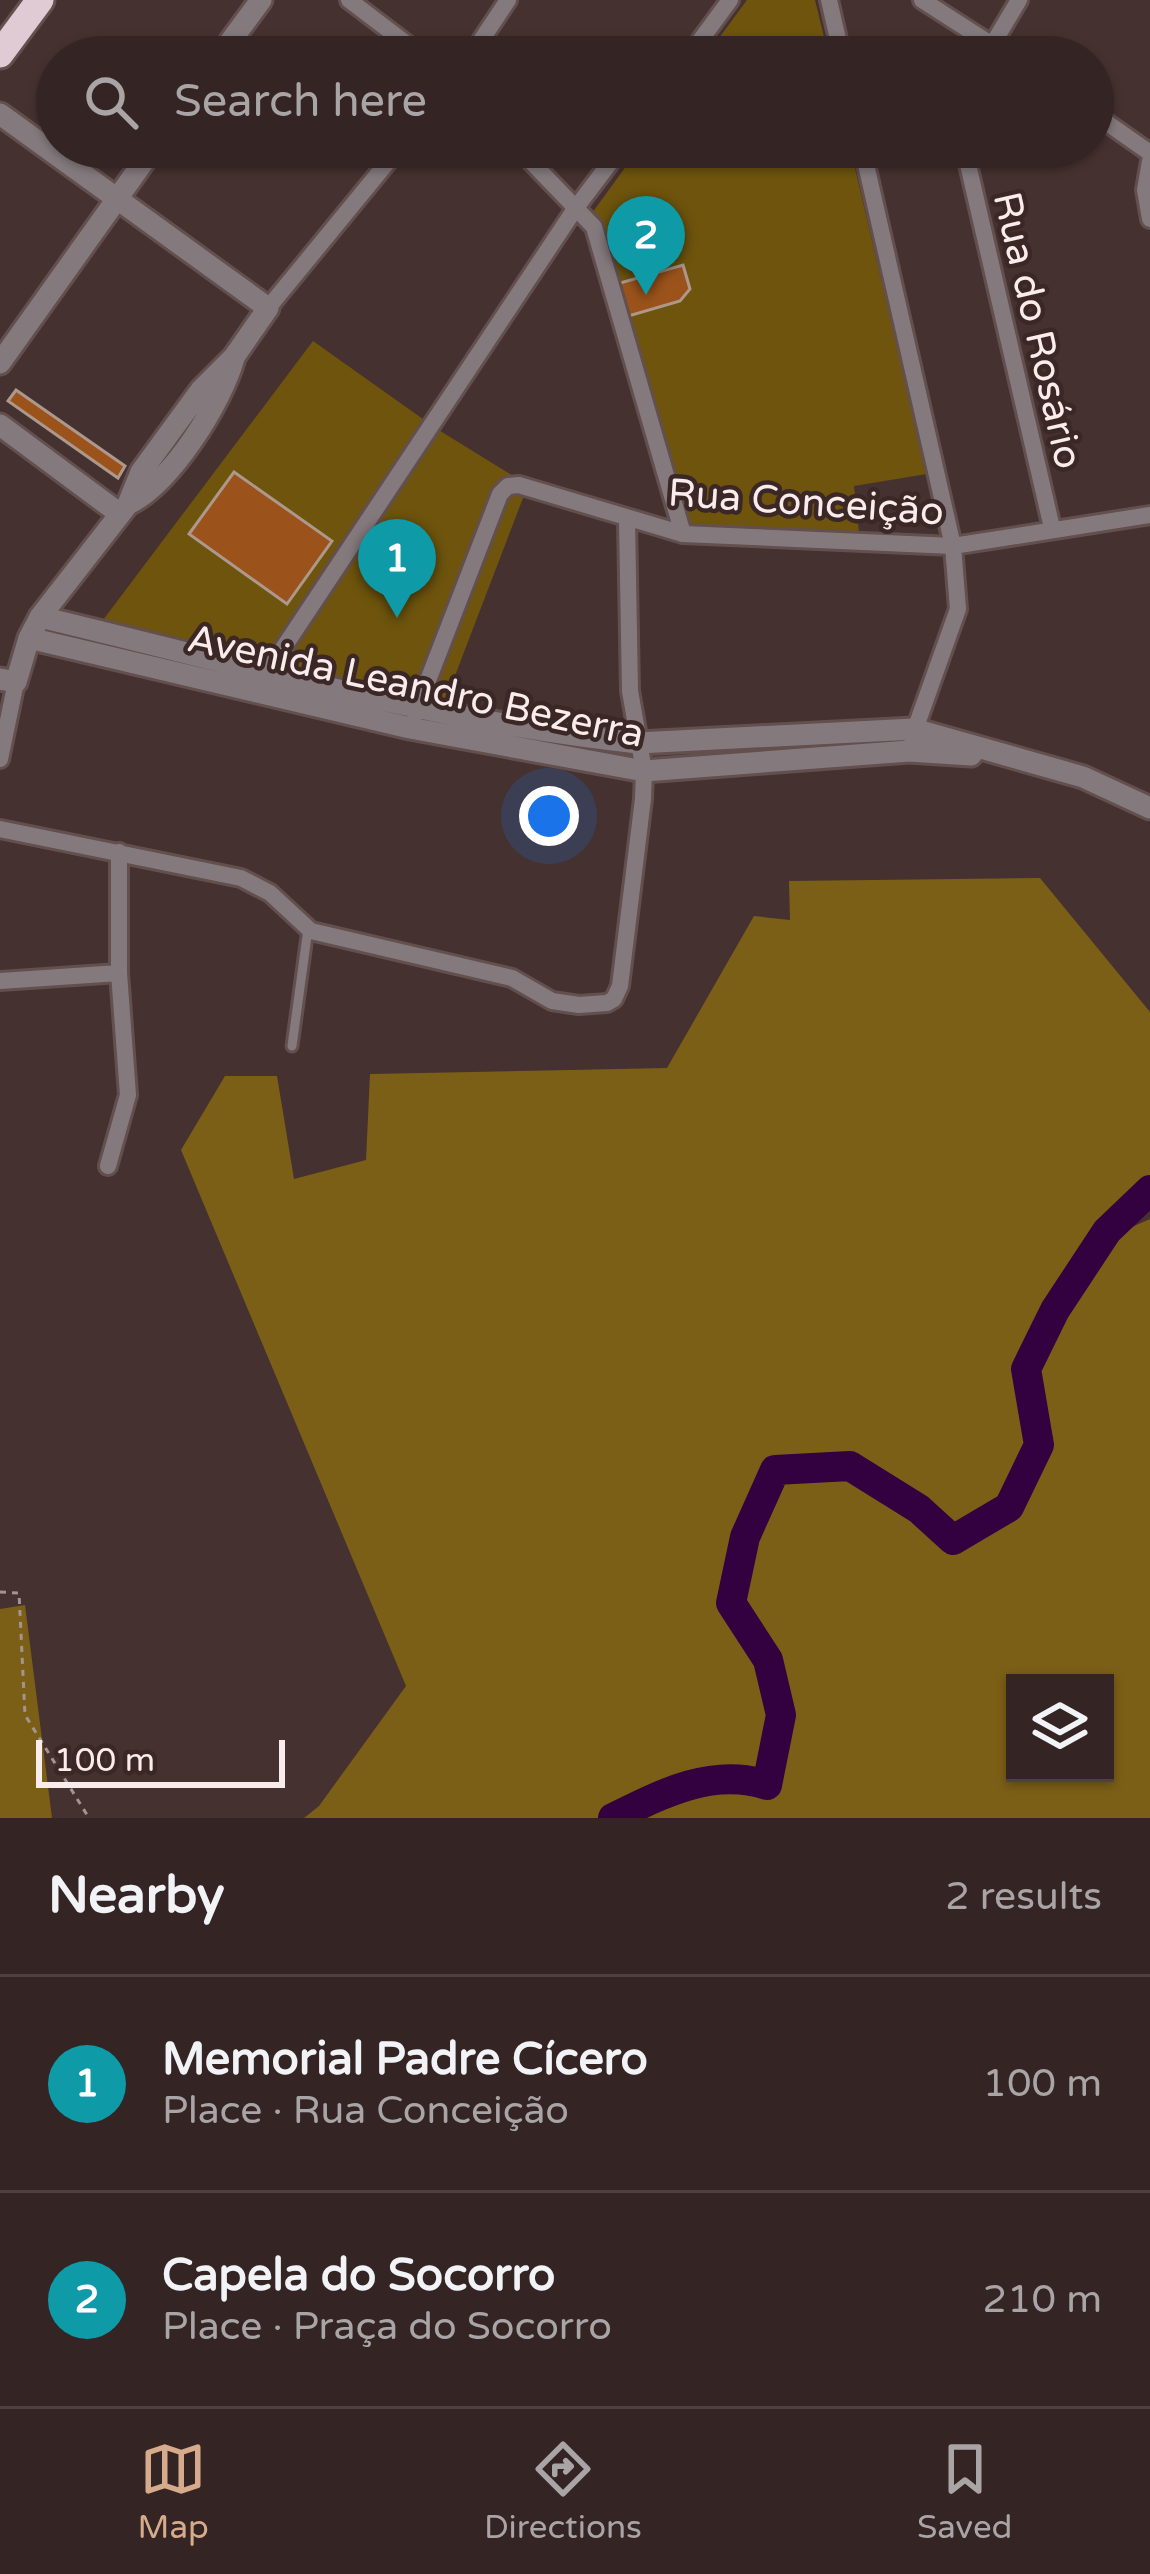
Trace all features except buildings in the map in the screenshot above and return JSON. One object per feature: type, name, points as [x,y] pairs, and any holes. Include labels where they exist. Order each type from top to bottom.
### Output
[{"type":"highway","points":[[0,54],[40,0]]},
{"type":"street","points":[[234,36],[261,0]]},
{"type":"street","points":[[349,0],[396,36]]},
{"type":"street","points":[[484,36],[508,0]]},
{"type":"street","points":[[703,36],[730,0]]},
{"type":"street","points":[[829,0],[837,36]]},
{"type":"street","points":[[922,0],[970,36]]},
{"type":"street","points":[[997,36],[1019,0]]},
{"type":"street","points":[[0,114],[36,141]]},
{"type":"street","points":[[1114,129],[1150,157],[1145,190],[1150,219]]},
{"type":"street","points":[[73,168],[268,308]]},
{"type":"street","points":[[0,363],[139,168]]},
{"type":"street","points":[[0,759],[8,680],[40,617],[124,509],[141,472],[201,390],[234,357],[383,168]]},
{"type":"street","points":[[537,168],[594,227],[683,534]]},
{"type":"street","points":[[268,671],[606,168]]},
{"type":"street","points":[[867,168],[953,546],[958,609],[911,740]]},
{"type":"street","name":"Rua do Rosário","points":[[969,168],[1052,528]]},
{"type":"street","points":[[0,425],[124,509]]},
{"type":"street","name":"Rua Conceição","points":[[414,717],[503,490],[519,485],[683,534],[953,546],[1150,515]]},
{"type":"street","points":[[0,829],[251,882],[271,893],[308,929],[512,978],[552,1000],[595,1005],[614,999],[620,986],[644,771],[630,691],[627,520]]},
{"type":"street","name":"Avenida Leandro Bezerra","points":[[40,617],[268,671],[414,717],[492,722],[638,742],[911,740],[1031,761],[1083,777],[1150,808]]},
{"type":"street","name":"Avenida Leandro Bezerra","points":[[29,638],[414,717],[644,771],[911,740]]},
{"type":"street","points":[[107,1166],[128,1095],[119,973],[118,852]]},
{"type":"street","points":[[0,981],[119,973]]},
{"type":"lane","points":[[292,1046],[308,929]]},
{"type":"path","points":[[0,1592],[19,1593],[25,1715],[88,1818]]},
{"type":"shaded area","points":[[747,0],[815,0],[824,36],[720,36]]},
{"type":"shaded area","points":[[625,168],[855,168],[927,474],[854,486],[860,542],[680,524],[587,220]]},
{"type":"shaded area","points":[[313,341],[437,429],[528,485],[443,707],[100,624]]},
{"type":"shaded area","points":[[1040,878],[1150,1012],[1150,1209],[1132,1227],[1150,1219],[1150,1818],[304,1818],[319,1806],[406,1686],[181,1150],[225,1076],[277,1076],[294,1179],[366,1160],[370,1074],[667,1068],[754,916],[790,920],[789,881]]},
{"type":"shaded area","points":[[25,1605],[52,1818],[0,1818],[0,1609]]},
{"type":"waterway","points":[[613,1818],[669,1792],[707,1781],[747,1780],[767,1785],[781,1715],[768,1660],[731,1603],[745,1537],[775,1470],[850,1466],[919,1509],[953,1540],[1009,1507],[1039,1445],[1026,1369],[1055,1310],[1107,1231],[1150,1190]]},
{"type":"place","name":"Capela do Socorro","points":[[646,295]]},
{"type":"place","name":"Memorial Padre Cícero","points":[[397,618]]}]
